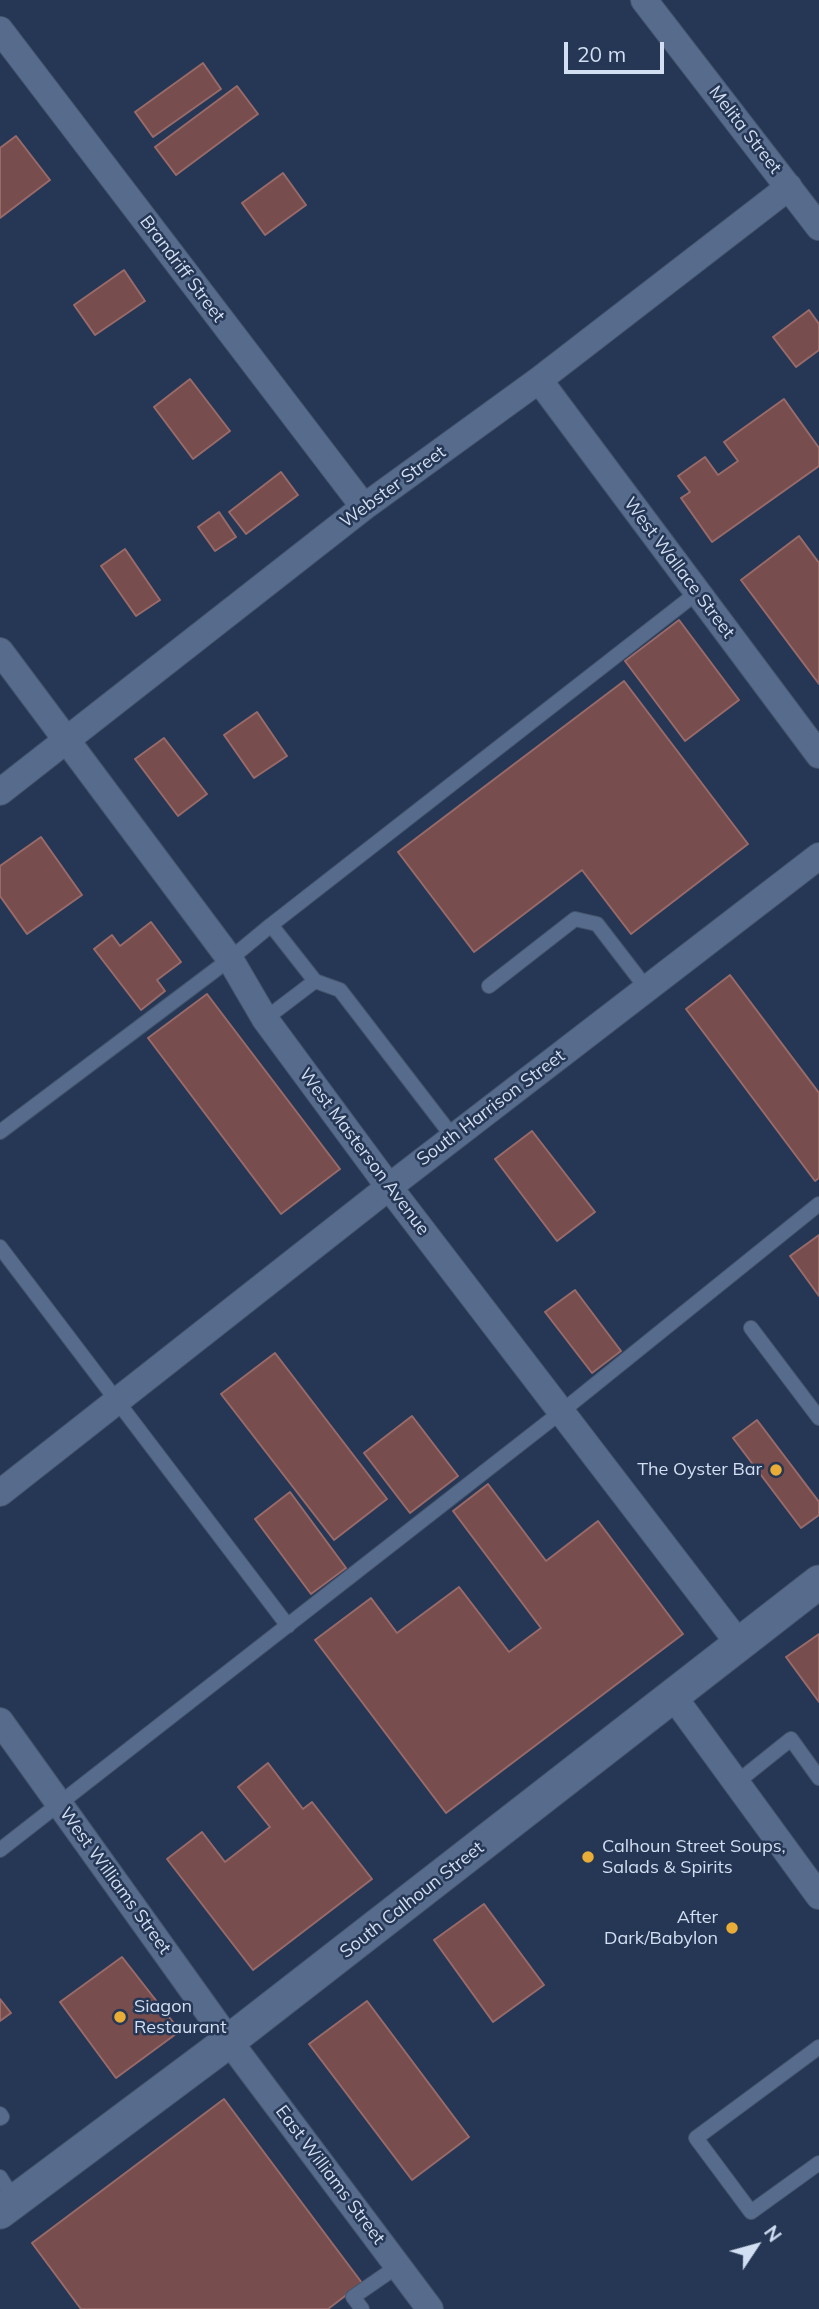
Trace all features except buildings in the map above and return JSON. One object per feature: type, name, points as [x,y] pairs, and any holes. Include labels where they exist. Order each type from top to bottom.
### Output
[{"type":"street","name":"Melita Street","points":[[644,0],[819,227]]},
{"type":"street","name":"Brandriff Street","points":[[0,30],[364,507]]},
{"type":"street","name":"Webster Street","points":[[0,792],[364,507],[539,380],[789,187]]},
{"type":"street","name":"West Wallace Street","points":[[539,380],[819,755]]},
{"type":"street","name":"West Masterson Avenue","points":[[0,651],[230,960],[265,1018],[389,1186],[740,1645]]},
{"type":"street","name":"South Harrison Street","points":[[0,1493],[389,1186],[819,856]]},
{"type":"street","name":"South Calhoun Street","points":[[5,2197],[229,2041],[819,1582]]},
{"type":"street","points":[[673,1696],[819,1896]]},
{"type":"street","name":"West Williams Street","points":[[0,1721],[229,2041]]},
{"type":"street","name":"East Williams Street","points":[[229,2041],[430,2309]]},
{"type":"lane","points":[[0,1132],[230,960],[271,925],[698,593]]},
{"type":"lane","points":[[489,986],[575,919],[597,924],[647,989]]},
{"type":"lane","points":[[271,925],[315,981],[340,990],[453,1137]]},
{"type":"lane","points":[[265,1018],[315,981]]},
{"type":"lane","points":[[0,1850],[561,1412],[819,1204]]},
{"type":"lane","points":[[0,1247],[288,1626]]},
{"type":"lane","points":[[751,1328],[819,1418]]},
{"type":"lane","points":[[736,1783],[791,1739],[819,1778]]},
{"type":"lane","points":[[819,2047],[696,2138],[751,2212],[819,2163]]},
{"type":"lane","points":[[362,2309],[353,2297],[398,2266]]},
{"type":"place","name":"The Oyster Bar","points":[[776,1470]]},
{"type":"place","name":"Calhoun Street Soups, Salads & Spirits","points":[[588,1857]]},
{"type":"place","name":"After Dark/Babylon","points":[[732,1928]]},
{"type":"place","name":"Siagon Restaurant","points":[[120,2017]]}]
